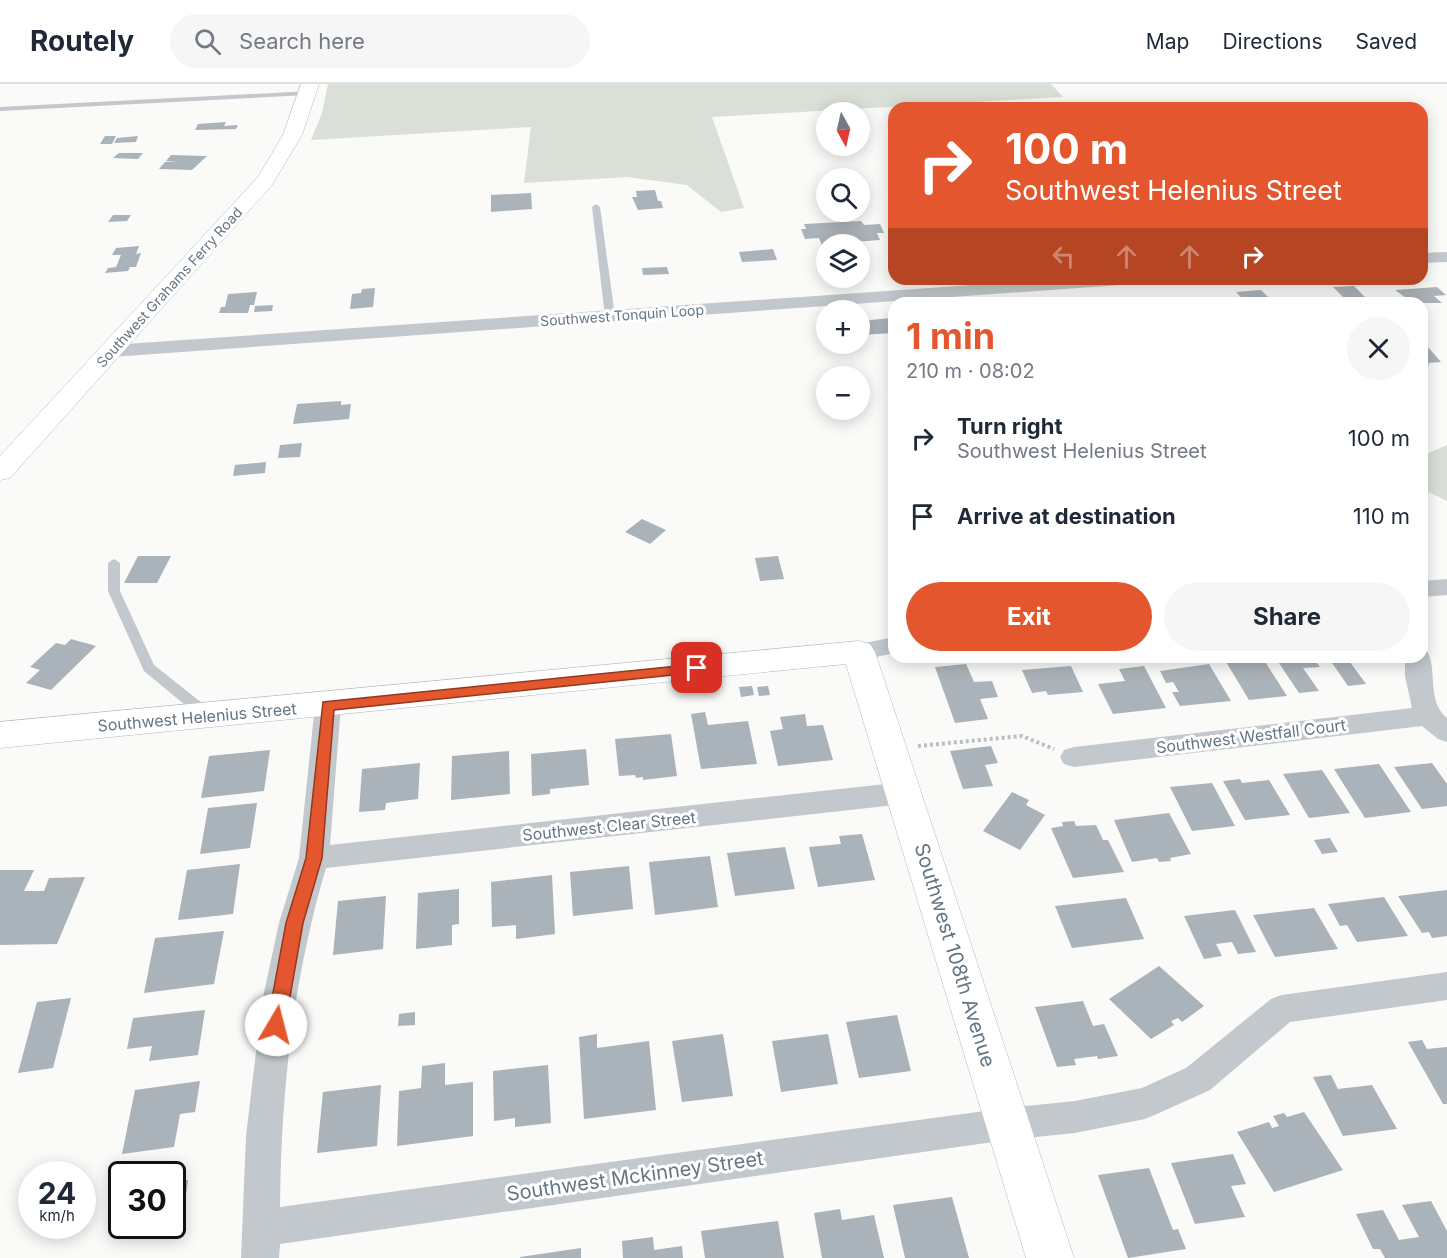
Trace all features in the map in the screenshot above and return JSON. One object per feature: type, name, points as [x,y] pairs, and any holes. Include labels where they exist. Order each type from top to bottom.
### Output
[{"type":"street","name":"Southwest Grahams Ferry Road","points":[[0,472],[266,181],[284,155],[296,131],[309,88]]},
{"type":"street","points":[[1428,258],[1447,257]]},
{"type":"street","name":"Southwest Tonquin Loop","points":[[111,351],[1049,285]]},
{"type":"street","points":[[1428,589],[1447,587]]},
{"type":"street","name":"Southwest Helenius Street","points":[[0,735],[328,705],[877,648]]},
{"type":"street","name":"Southwest 108th Avenue","points":[[877,648],[890,749],[1050,1258]]},
{"type":"street","points":[[1418,663],[1418,676],[1437,724]]},
{"type":"street","points":[[261,1243],[263,1136],[278,1002],[294,923],[314,858],[328,705]]},
{"type":"street","name":"Southwest Westfall Court","points":[[1074,757],[1437,724]]},
{"type":"street","name":"Southwest Clear Street","points":[[314,858],[904,793]]},
{"type":"street","name":"Southwest Mckinney Street","points":[[261,1243],[1007,1124],[1075,1117],[1145,1103],[1198,1079],[1282,1009],[1447,986]]},
{"type":"lane","points":[[0,109],[309,88]]},
{"type":"lane","points":[[596,207],[610,316]]},
{"type":"lane","points":[[114,563],[114,591],[149,668],[208,716]]},
{"type":"path","points":[[890,749],[1022,736],[1074,757]]},
{"type":"shaded area","points":[[328,84],[1051,84],[1063,97],[975,102],[888,102],[888,107],[870,108],[870,102],[816,102],[816,111],[712,117],[744,208],[721,212],[687,185],[627,177],[524,183],[531,127],[311,140],[322,113]]},
{"type":"shaded area","points":[[1447,445],[1447,501],[1428,492],[1428,453]]},
{"type":"building","points":[[226,122],[224,126],[238,125],[236,129],[195,130],[198,124]]},
{"type":"building","points":[[105,136],[116,136],[112,144],[100,144]]},
{"type":"building","points":[[138,136],[136,142],[114,143],[117,138]]},
{"type":"building","points":[[119,153],[143,153],[138,159],[113,158]]},
{"type":"building","points":[[171,155],[207,156],[192,170],[159,169],[165,162],[176,161],[166,161]]},
{"type":"building","points":[[655,190],[663,208],[638,210],[632,197],[637,197],[636,191]]},
{"type":"building","points":[[531,193],[532,209],[491,212],[491,195]]},
{"type":"building","points":[[113,215],[131,215],[127,221],[108,222]]},
{"type":"building","points":[[862,222],[864,225],[880,224],[884,233],[877,233],[880,240],[870,241],[870,234],[816,234],[816,238],[805,239],[801,229],[806,229],[804,224]]},
{"type":"building","points":[[139,246],[136,254],[141,253],[136,267],[130,267],[128,271],[105,273],[108,268],[116,267],[121,255],[112,255],[116,248]]},
{"type":"building","points":[[773,249],[777,260],[742,262],[739,252]]},
{"type":"building","points":[[667,267],[669,274],[643,275],[642,268]]},
{"type":"building","points":[[1354,286],[1365,297],[1343,297],[1333,287]]},
{"type":"building","points":[[1437,287],[1446,295],[1434,296],[1442,303],[1428,303],[1428,297],[1405,297],[1395,290]]},
{"type":"building","points":[[375,288],[373,307],[350,309],[352,294],[361,293],[362,289]]},
{"type":"building","points":[[1261,290],[1268,297],[1240,297],[1236,292]]},
{"type":"building","points":[[257,292],[254,305],[250,305],[248,313],[219,313],[221,307],[225,307],[228,294]]},
{"type":"building","points":[[273,305],[272,311],[254,312],[255,306]]},
{"type":"building","points":[[888,318],[888,333],[870,334],[870,320]]},
{"type":"building","points":[[1428,347],[1441,362],[1428,363]]},
{"type":"building","points":[[341,401],[341,405],[351,404],[349,419],[293,424],[297,404]]},
{"type":"building","points":[[302,443],[300,457],[278,458],[280,445]]},
{"type":"building","points":[[266,462],[265,473],[233,476],[235,465]]},
{"type":"building","points":[[642,519],[666,530],[650,544],[625,532]]},
{"type":"building","points":[[138,556],[171,556],[157,583],[124,583]]},
{"type":"building","points":[[778,556],[784,579],[760,581],[755,558]]},
{"type":"building","points":[[71,639],[96,646],[51,690],[26,683],[40,670],[30,667],[56,643],[65,645]]},
{"type":"building","points":[[1227,663],[1266,663],[1287,696],[1249,700]]},
{"type":"building","points":[[1279,663],[1317,663],[1320,667],[1303,668],[1319,691],[1299,693]]},
{"type":"building","points":[[1332,663],[1351,663],[1366,684],[1348,686]]},
{"type":"building","points":[[966,664],[974,682],[992,681],[998,697],[980,699],[988,719],[955,723],[935,667]]},
{"type":"building","points":[[1209,664],[1231,701],[1180,706],[1172,692],[1179,692],[1173,682],[1166,683],[1160,671]]},
{"type":"building","points":[[1071,666],[1083,692],[1048,695],[1046,691],[1032,693],[1022,670]]},
{"type":"building","points":[[1144,666],[1166,708],[1113,714],[1098,684],[1125,681],[1119,669]]},
{"type":"building","points":[[752,686],[754,695],[741,697],[739,687]]},
{"type":"building","points":[[768,686],[770,695],[759,696],[757,687]]},
{"type":"building","points":[[705,712],[708,725],[748,721],[757,764],[701,769],[691,714]]},
{"type":"building","points":[[805,714],[807,726],[823,725],[833,760],[778,766],[770,731],[783,729],[780,717]]},
{"type":"building","points":[[671,734],[677,776],[643,780],[643,777],[636,778],[635,775],[619,776],[615,739]]},
{"type":"building","points":[[991,746],[998,763],[985,765],[993,786],[963,789],[950,751]]},
{"type":"building","points":[[586,749],[589,785],[550,789],[550,794],[532,796],[531,754]]},
{"type":"building","points":[[270,750],[264,791],[201,798],[209,756]]},
{"type":"building","points":[[509,751],[510,794],[451,800],[452,756]]},
{"type":"building","points":[[420,763],[418,799],[386,803],[385,810],[359,812],[362,769]]},
{"type":"building","points":[[1432,763],[1447,784],[1447,806],[1422,809],[1394,767]]},
{"type":"building","points":[[1379,764],[1411,812],[1365,818],[1334,769]]},
{"type":"building","points":[[1322,770],[1350,813],[1309,818],[1283,774]]},
{"type":"building","points":[[1240,779],[1242,783],[1269,780],[1290,815],[1245,820],[1223,781]]},
{"type":"building","points":[[1212,783],[1235,826],[1192,831],[1170,787]]},
{"type":"building","points":[[1012,792],[1029,800],[1026,805],[1045,815],[1020,850],[983,831]]},
{"type":"building","points":[[257,803],[250,848],[200,854],[208,808]]},
{"type":"building","points":[[1169,813],[1191,854],[1170,858],[1171,861],[1159,862],[1157,858],[1132,862],[1114,820]]},
{"type":"building","points":[[1074,821],[1076,826],[1096,825],[1103,840],[1108,840],[1124,872],[1073,878],[1051,828],[1063,826],[1062,822]]},
{"type":"building","points":[[862,834],[875,880],[818,887],[809,847],[841,844],[839,836]]},
{"type":"building","points":[[1330,838],[1338,852],[1322,854],[1314,840]]},
{"type":"building","points":[[785,847],[795,889],[735,896],[727,853]]},
{"type":"building","points":[[710,856],[718,907],[655,915],[649,862]]},
{"type":"building","points":[[240,864],[233,914],[178,920],[187,870]]},
{"type":"building","points":[[629,866],[633,909],[573,916],[570,872]]},
{"type":"building","points":[[0,870],[34,870],[24,891],[44,891],[49,878],[85,877],[57,944],[0,945]]},
{"type":"building","points":[[552,875],[555,934],[516,939],[516,925],[492,927],[491,882]]},
{"type":"building","points":[[459,889],[459,924],[452,925],[452,945],[416,949],[418,893]]},
{"type":"building","points":[[1447,890],[1447,936],[1432,938],[1429,932],[1422,933],[1398,896]]},
{"type":"building","points":[[386,896],[383,949],[333,955],[338,901]]},
{"type":"building","points":[[1384,897],[1408,936],[1357,942],[1347,925],[1340,926],[1328,904]]},
{"type":"building","points":[[1126,898],[1144,939],[1072,948],[1055,906]]},
{"type":"building","points":[[1314,908],[1338,949],[1275,957],[1253,915]]},
{"type":"building","points":[[1235,910],[1256,952],[1238,954],[1232,942],[1216,944],[1222,956],[1204,959],[1184,916]]},
{"type":"building","points":[[224,931],[214,984],[144,993],[155,938]]},
{"type":"building","points":[[1159,966],[1204,1006],[1182,1022],[1178,1018],[1171,1021],[1174,1025],[1151,1039],[1109,999]]},
{"type":"building","points":[[71,998],[53,1068],[18,1073],[37,1002]]},
{"type":"building","points":[[1083,1001],[1093,1026],[1104,1024],[1118,1056],[1074,1059],[1076,1065],[1057,1067],[1035,1007]]},
{"type":"building","points":[[205,1010],[198,1055],[149,1061],[152,1046],[127,1049],[133,1018]]},
{"type":"building","points":[[415,1012],[415,1025],[398,1026],[399,1014]]},
{"type":"building","points":[[897,1015],[911,1071],[859,1078],[846,1022]]},
{"type":"building","points":[[597,1034],[597,1048],[649,1041],[656,1110],[584,1119],[579,1037]]},
{"type":"building","points":[[723,1034],[733,1096],[682,1102],[672,1041]]},
{"type":"building","points":[[828,1034],[838,1084],[781,1092],[772,1041]]},
{"type":"building","points":[[1422,1040],[1427,1049],[1447,1047],[1447,1104],[1443,1104],[1408,1042]]},
{"type":"building","points":[[445,1063],[445,1085],[473,1082],[473,1136],[397,1146],[399,1091],[421,1088],[422,1066]]},
{"type":"building","points":[[548,1065],[551,1123],[515,1127],[515,1118],[494,1121],[493,1071]]},
{"type":"building","points":[[1331,1075],[1338,1089],[1372,1085],[1397,1129],[1343,1136],[1313,1077]]},
{"type":"building","points":[[200,1081],[195,1112],[180,1114],[174,1147],[122,1154],[135,1090]]},
{"type":"building","points":[[381,1085],[377,1146],[317,1153],[323,1092]]},
{"type":"building","points":[[1304,1112],[1343,1170],[1274,1192],[1237,1132],[1269,1122],[1272,1128],[1279,1126],[1273,1116],[1284,1113],[1287,1117]]},
{"type":"building","points":[[1233,1154],[1246,1184],[1231,1186],[1245,1217],[1195,1224],[1171,1163]]},
{"type":"building","points":[[1149,1168],[1173,1230],[1178,1229],[1186,1249],[1128,1258],[1098,1175]]},
{"type":"building","points":[[952,1197],[969,1258],[905,1258],[893,1205]]},
{"type":"building","points":[[1431,1201],[1447,1231],[1447,1258],[1385,1258],[1380,1249],[1373,1249],[1356,1214],[1383,1210],[1399,1240],[1419,1237],[1402,1205]]},
{"type":"building","points":[[840,1209],[842,1220],[874,1215],[884,1258],[822,1258],[814,1213]]},
{"type":"building","points":[[778,1221],[784,1258],[705,1258],[701,1231]]},
{"type":"building","points":[[653,1237],[654,1250],[682,1246],[683,1258],[623,1258],[622,1241]]},
{"type":"building","points":[[581,1248],[581,1258],[520,1258],[520,1257]]},
{"type":"route","points":[[276,1025],[278,1002],[294,923],[314,858],[328,705],[697,668]]}]
